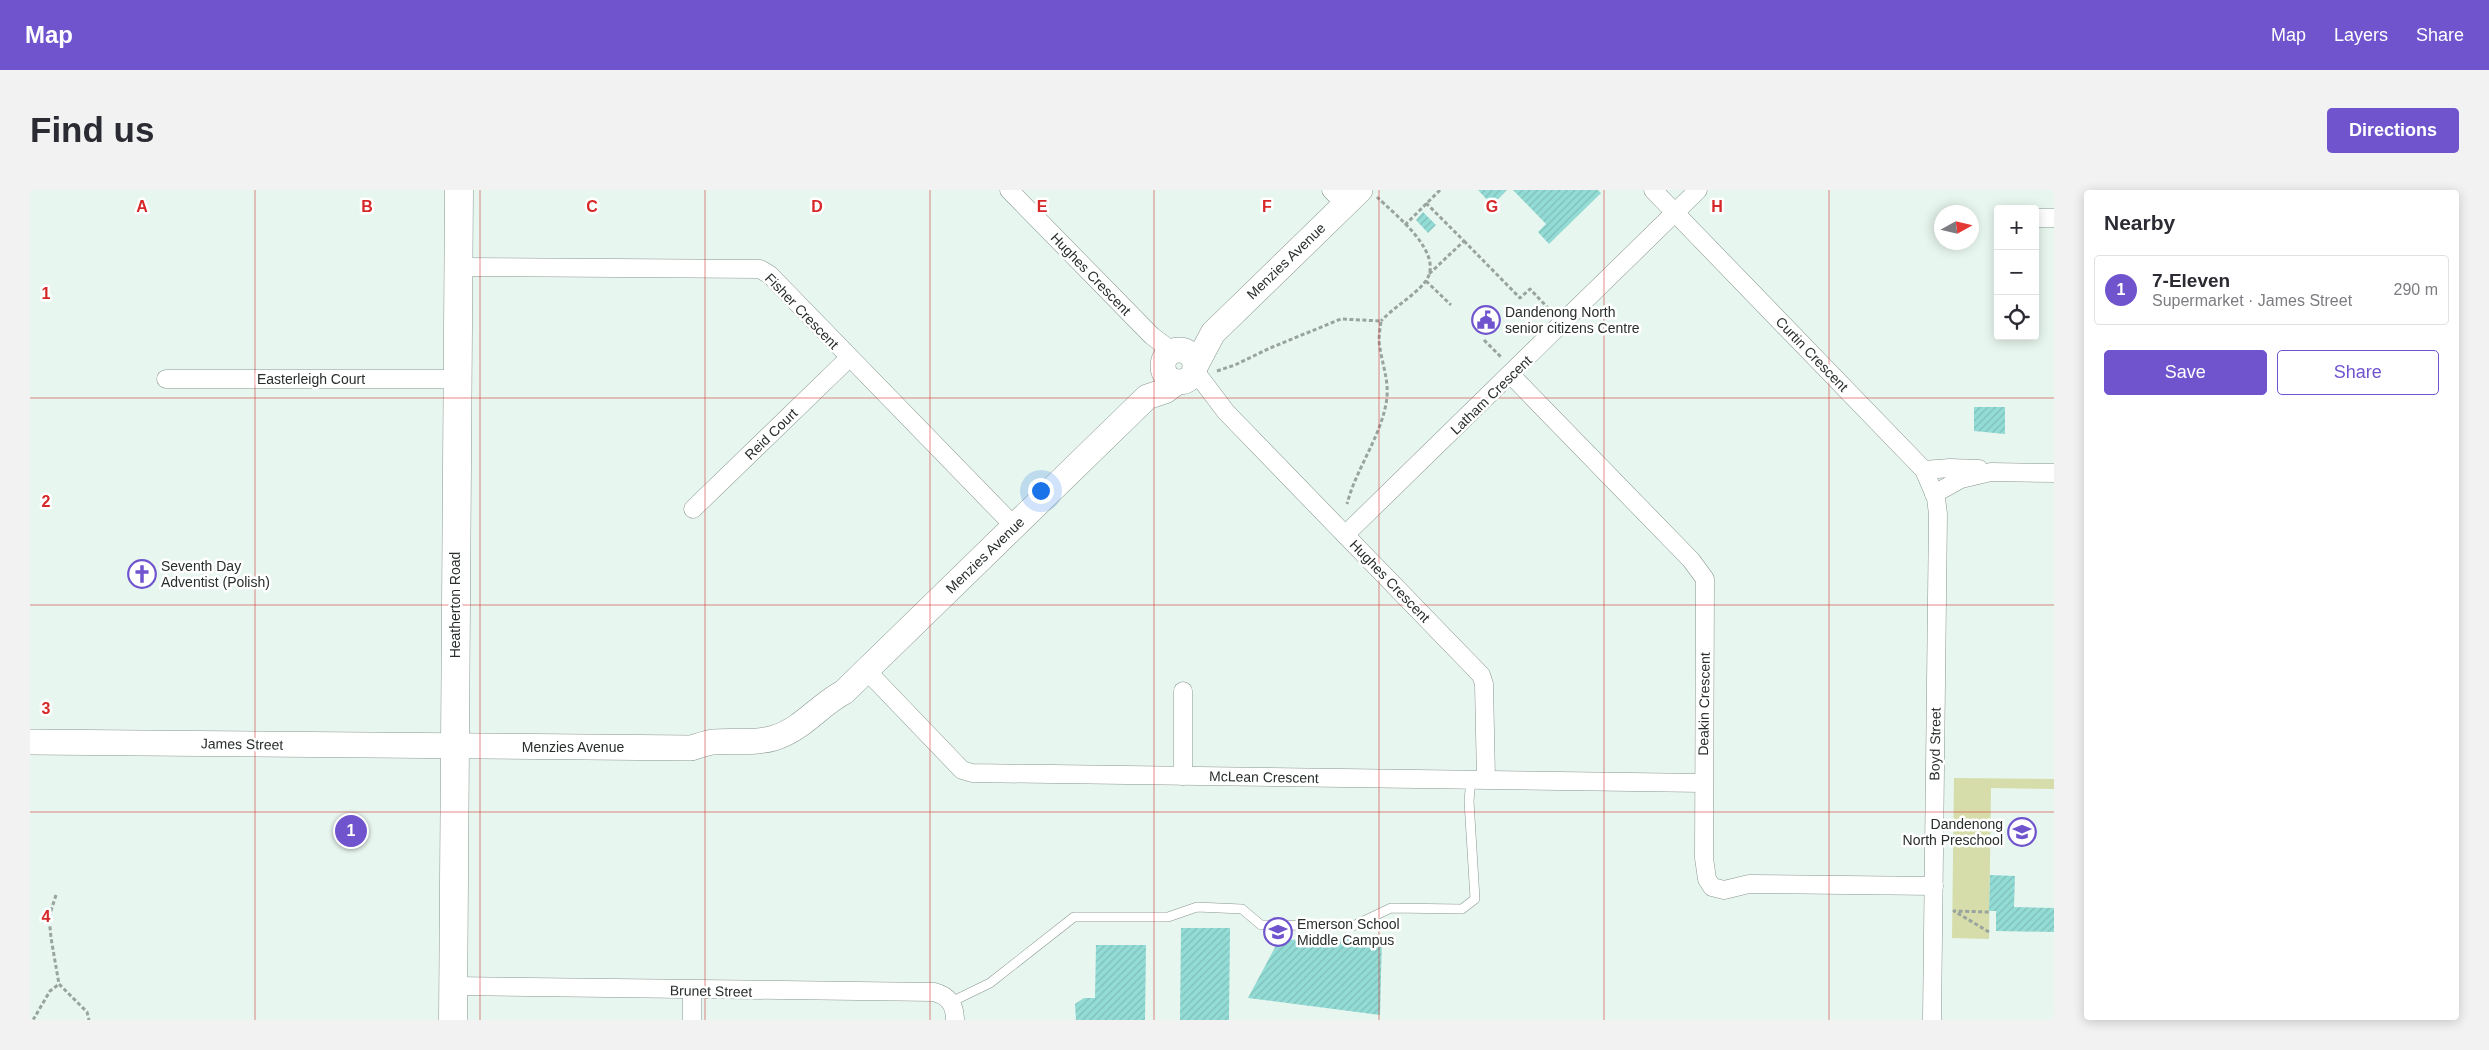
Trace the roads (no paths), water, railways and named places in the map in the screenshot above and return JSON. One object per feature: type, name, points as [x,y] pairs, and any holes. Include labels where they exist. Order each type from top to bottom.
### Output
[{"type":"main road","name":"Heatherton Road","points":[[454,1020],[456,379],[459,190]]},
{"type":"street","name":"Hughes Crescent","points":[[1009,190],[1481,675],[1484,684],[1478,779]]},
{"type":"street","name":"Curtin Crescent","points":[[1654,190],[1924,470]]},
{"type":"street","name":"Latham Crescent","points":[[1345,535],[1511,375],[1698,190]]},
{"type":"street","name":"Menzies Avenue","points":[[455,746],[691,748],[713,742],[775,738],[801,725],[831,699],[844,692],[867,671],[1147,397],[1165,390],[1183,367],[1194,341],[1213,333],[1352,194]]},
{"type":"street","points":[[2039,218],[2054,218]]},
{"type":"street","name":"Fisher Crescent","points":[[458,267],[760,268],[770,275],[1014,526]]},
{"type":"street","name":"Reid Court","points":[[693,509],[849,358]]},
{"type":"street","name":"Deakin Crescent","points":[[1511,375],[1691,560],[1705,579],[1704,868],[1707,879],[1712,887],[1724,890],[1749,884],[1934,886]]},
{"type":"street","name":"Easterleigh Court","points":[[166,379],[456,379]]},
{"type":"street","points":[[1924,470],[1950,468],[1979,469],[1991,472],[2054,473]]},
{"type":"street","name":"Boyd Street","points":[[1924,470],[1934,494],[1938,514],[1932,1020]]},
{"type":"street","points":[[1934,494],[1961,479],[1991,472]]},
{"type":"street","name":"McLean Crescent","points":[[867,671],[948,756],[962,770],[967,772],[990,774],[1703,783]]},
{"type":"street","points":[[1183,691],[1183,776]]},
{"type":"street","name":"James Street","points":[[30,742],[455,746]]},
{"type":"street","name":"Brunet Street","points":[[454,986],[692,991],[934,992],[941,994],[954,1013]]},
{"type":"street","points":[[692,991],[692,1020]]},
{"type":"lane","points":[[954,1013],[1074,917],[1168,917],[1198,907],[1242,910],[1261,925],[1353,926],[1390,908],[1462,909],[1475,898],[1469,801],[1478,779]]},
{"type":"place","name":"Dandenong North senior citizens Centre","points":[[1486,320]]},
{"type":"place","name":"Seventh Day Adventist (Polish)","points":[[142,574]]},
{"type":"place","name":"7-Eleven","points":[[351,831]]},
{"type":"place","name":"Dandenong North Preschool","points":[[2022,832]]},
{"type":"place","name":"Emerson School Middle Campus","points":[[1278,932]]}]
